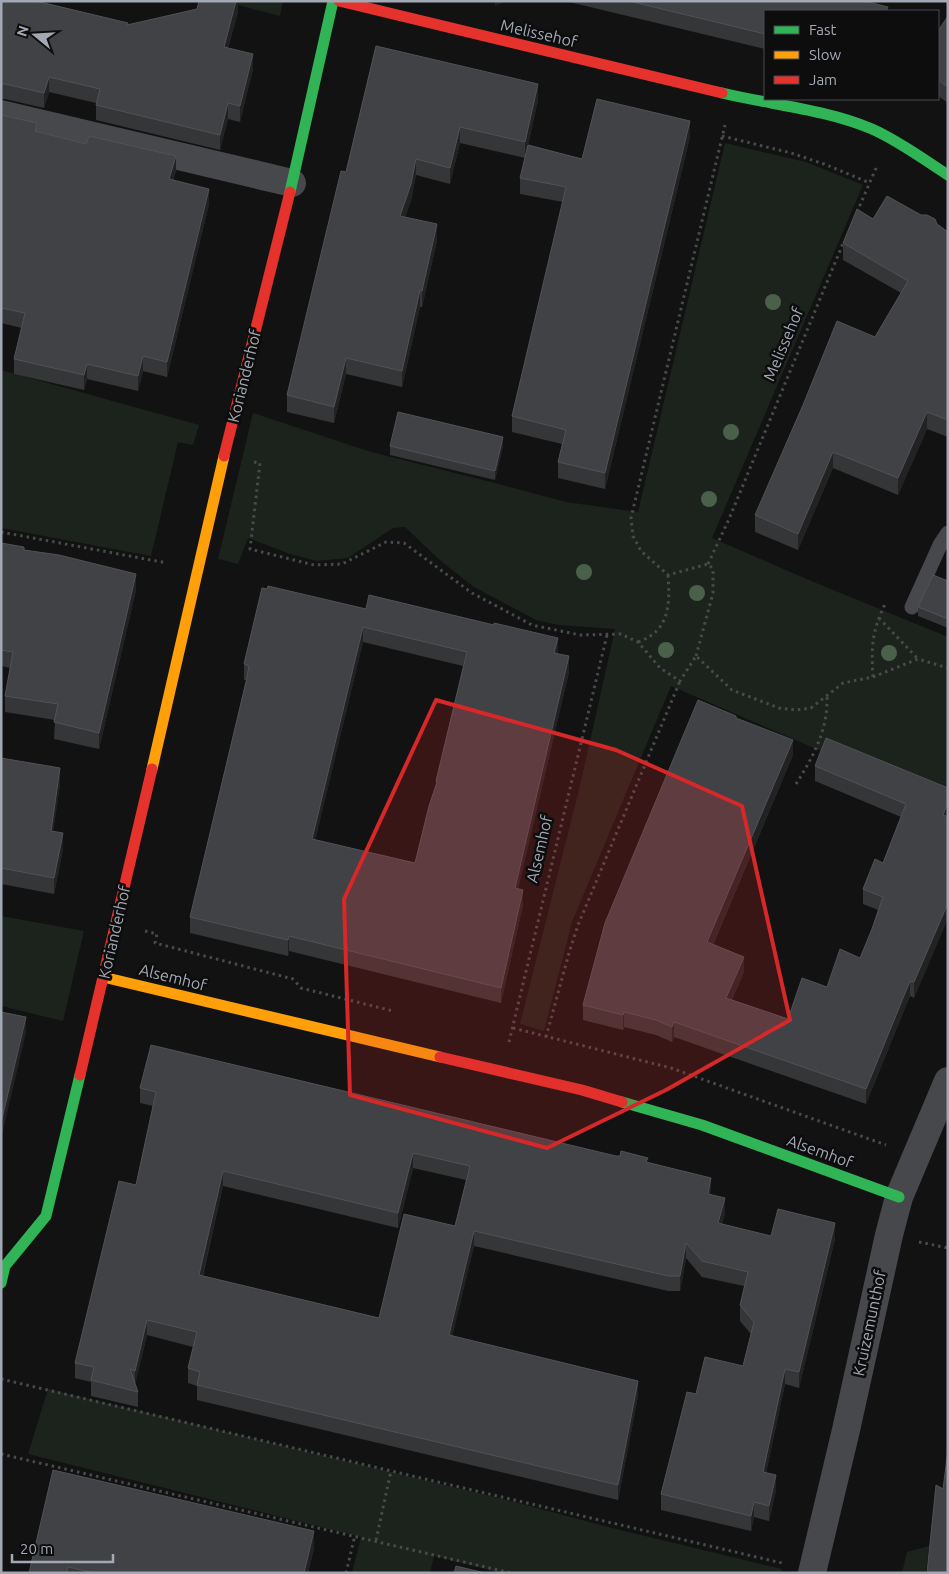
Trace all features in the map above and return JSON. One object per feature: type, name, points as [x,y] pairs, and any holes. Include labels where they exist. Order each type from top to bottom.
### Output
[{"type":"street","name":"Korianderhof","points":[[1,1283],[5,1266],[46,1216],[200,569],[224,456],[292,183],[333,1]]},
{"type":"street","name":"Melissehof","points":[[339,1],[732,95],[791,106],[851,122],[890,138],[948,175]]},
{"type":"street","points":[[1,114],[292,183]]},
{"type":"street","name":"Alsemhof","points":[[103,977],[582,1090],[702,1125],[899,1197]]},
{"type":"street","name":"Kruizemunthof","points":[[812,1571],[899,1197],[948,1081]]},
{"type":"lane","points":[[912,607],[940,545],[948,533]]},
{"type":"path","points":[[638,642],[646,640],[663,623],[668,608],[668,575],[641,551],[632,536],[631,518],[732,95]]},
{"type":"path","points":[[722,136],[791,153],[870,183]]},
{"type":"path","points":[[854,218],[890,138]]},
{"type":"path","name":"Melissehof","points":[[708,564],[847,236]]},
{"type":"path","points":[[224,456],[260,463],[250,549],[314,566],[342,564],[386,542],[404,543],[472,593],[532,625],[580,635],[621,634],[638,642],[660,668],[680,681]]},
{"type":"path","points":[[1,532],[200,569]]},
{"type":"path","points":[[546,1038],[578,925],[680,681],[696,656],[713,593],[713,569],[708,564],[668,575]]},
{"type":"path","points":[[873,677],[872,638],[878,617],[888,598],[912,607]]},
{"type":"path","points":[[878,617],[918,660],[948,668]]},
{"type":"path","name":"Alsemhof","points":[[498,1070],[513,1028],[607,635]]},
{"type":"path","points":[[696,656],[732,690],[779,708],[796,710],[811,708],[843,683],[873,677],[918,660]]},
{"type":"path","points":[[796,784],[812,758],[823,729],[827,714],[827,696]]},
{"type":"path","points":[[116,923],[157,934],[155,943],[293,979],[301,988],[396,1011]]},
{"type":"path","points":[[513,1028],[546,1038],[671,1068],[881,1143],[916,1158]]},
{"type":"path","points":[[501,1036],[510,1039]]},
{"type":"path","points":[[1,1378],[812,1571]]},
{"type":"path","points":[[1,1454],[355,1535],[511,1573]]},
{"type":"path","points":[[376,1540],[391,1471]]},
{"type":"path","points":[[346,1573],[355,1535]]},
{"type":"highlighted area","points":[[436,700],[616,750],[742,806],[790,1020],[666,1090],[547,1148],[350,1095],[344,899]]},
{"type":"shaded area","points":[[223,1],[283,1],[280,16]]},
{"type":"shaded area","points":[[725,143],[806,162],[863,185],[712,538],[948,637],[948,806],[671,686],[572,922],[544,1031],[520,1024],[580,786],[615,629],[559,625],[536,620],[474,587],[442,562],[405,527],[393,528],[348,558],[317,561],[290,554],[248,538],[238,564],[218,559],[253,413],[371,452],[566,502],[638,512]]},
{"type":"shaded area","points":[[1,370],[199,425],[193,445],[178,442],[151,556],[1,528]]},
{"type":"shaded area","points":[[1,916],[84,931],[63,1021],[1,1006]]},
{"type":"shaded area","points":[[48,1389],[782,1569],[781,1573],[502,1573],[434,1556],[430,1573],[352,1573],[361,1537],[28,1454]]},
{"type":"shaded area","points":[[929,1546],[926,1573],[902,1573],[907,1552]]},
{"type":"building","points":[[1,1],[36,1],[128,23],[127,25],[197,9],[199,1],[236,1],[224,47],[253,54],[240,106],[228,103],[220,135],[96,105],[100,89],[49,77],[44,93],[1,84]]},
{"type":"building","points":[[629,1],[864,1],[888,7],[886,10],[764,10],[764,34]]},
{"type":"building","points":[[948,16],[948,87],[939,81],[939,30]]},
{"type":"building","points":[[376,46],[538,84],[525,142],[460,127],[450,168],[416,159],[411,184],[400,216],[437,224],[402,371],[346,358],[334,407],[287,395],[341,171],[346,172]]},
{"type":"building","points":[[597,99],[690,121],[605,473],[558,462],[566,430],[512,416],[566,187],[520,178],[528,145],[582,159]]},
{"type":"building","points":[[1,115],[37,123],[35,131],[86,144],[89,136],[176,156],[169,179],[209,189],[167,362],[143,356],[138,376],[87,364],[84,375],[14,359],[25,313],[1,308]]},
{"type":"building","points":[[887,196],[921,215],[927,215],[935,219],[937,224],[948,232],[948,420],[927,412],[898,478],[833,452],[798,534],[755,515],[837,321],[875,337],[908,281],[843,243],[857,209],[873,219]]},
{"type":"building","points":[[398,412],[503,437],[495,471],[390,446]]},
{"type":"building","points":[[1,543],[24,547],[24,550],[59,555],[136,574],[99,733],[54,722],[58,704],[5,696],[13,652],[1,650]]},
{"type":"building","points":[[933,575],[948,581],[948,619],[918,607]]},
{"type":"building","points":[[268,586],[366,609],[369,595],[494,625],[494,623],[558,638],[554,653],[569,656],[515,888],[523,890],[501,988],[289,936],[288,940],[190,917],[247,678],[249,666],[244,664],[262,588],[267,589]],"holes":[[[363,627],[467,652],[437,782],[415,863],[312,839]]]},
{"type":"building","points":[[698,700],[736,716],[736,718],[793,740],[707,942],[744,957],[726,998],[788,1019],[802,978],[827,987],[840,949],[860,958],[872,929],[883,897],[863,889],[875,859],[883,863],[906,804],[815,766],[826,738],[948,788],[948,802],[943,815],[948,817],[948,903],[914,982],[910,981],[866,1089],[674,1022],[672,1027],[656,1020],[624,1012],[623,1015],[583,1005],[605,923]]},
{"type":"building","points":[[1,758],[60,768],[51,831],[63,833],[54,878],[1,868]]},
{"type":"building","points":[[1,1012],[26,1017],[1,1123]]},
{"type":"building","points":[[151,1045],[616,1156],[620,1156],[621,1151],[648,1158],[646,1162],[711,1178],[708,1194],[725,1198],[718,1223],[771,1236],[778,1209],[835,1223],[799,1372],[785,1369],[763,1472],[776,1475],[769,1506],[754,1502],[751,1516],[661,1494],[687,1392],[696,1394],[705,1357],[743,1366],[754,1322],[740,1305],[748,1272],[702,1261],[686,1243],[680,1276],[668,1276],[474,1231],[449,1335],[638,1381],[618,1485],[197,1385],[200,1372],[188,1368],[197,1332],[147,1320],[135,1371],[130,1369],[138,1392],[91,1380],[94,1367],[75,1363],[119,1181],[136,1185],[156,1092],[140,1088]],"holes":[[[413,1153],[470,1166],[455,1226],[404,1214],[379,1318],[199,1275],[223,1171],[398,1213]]]},
{"type":"building","points":[[948,1450],[948,1573],[927,1573],[936,1485],[943,1489]]},
{"type":"building","points":[[53,1470],[314,1531],[304,1573],[95,1573],[68,1567],[66,1573],[29,1573]]},
{"type":"building","points":[[456,1566],[485,1573],[454,1573]]},
{"type":"traffic: fast","points":[[290,192],[333,1]]},
{"type":"traffic: fast","points":[[722,93],[817,112],[854,122],[892,139],[948,175]]},
{"type":"traffic: fast","points":[[1,1283],[5,1266],[46,1216],[80,1075]]},
{"type":"traffic: fast","points":[[622,1102],[702,1125],[899,1197]]},
{"type":"traffic: slow","points":[[152,769],[224,456]]},
{"type":"traffic: slow","points":[[103,977],[440,1057]]},
{"type":"traffic: jam","points":[[339,1],[722,93]]},
{"type":"traffic: jam","points":[[224,456],[290,192]]},
{"type":"traffic: jam","points":[[80,1075],[152,769]]},
{"type":"traffic: jam","points":[[440,1057],[582,1090],[622,1102]]}]
